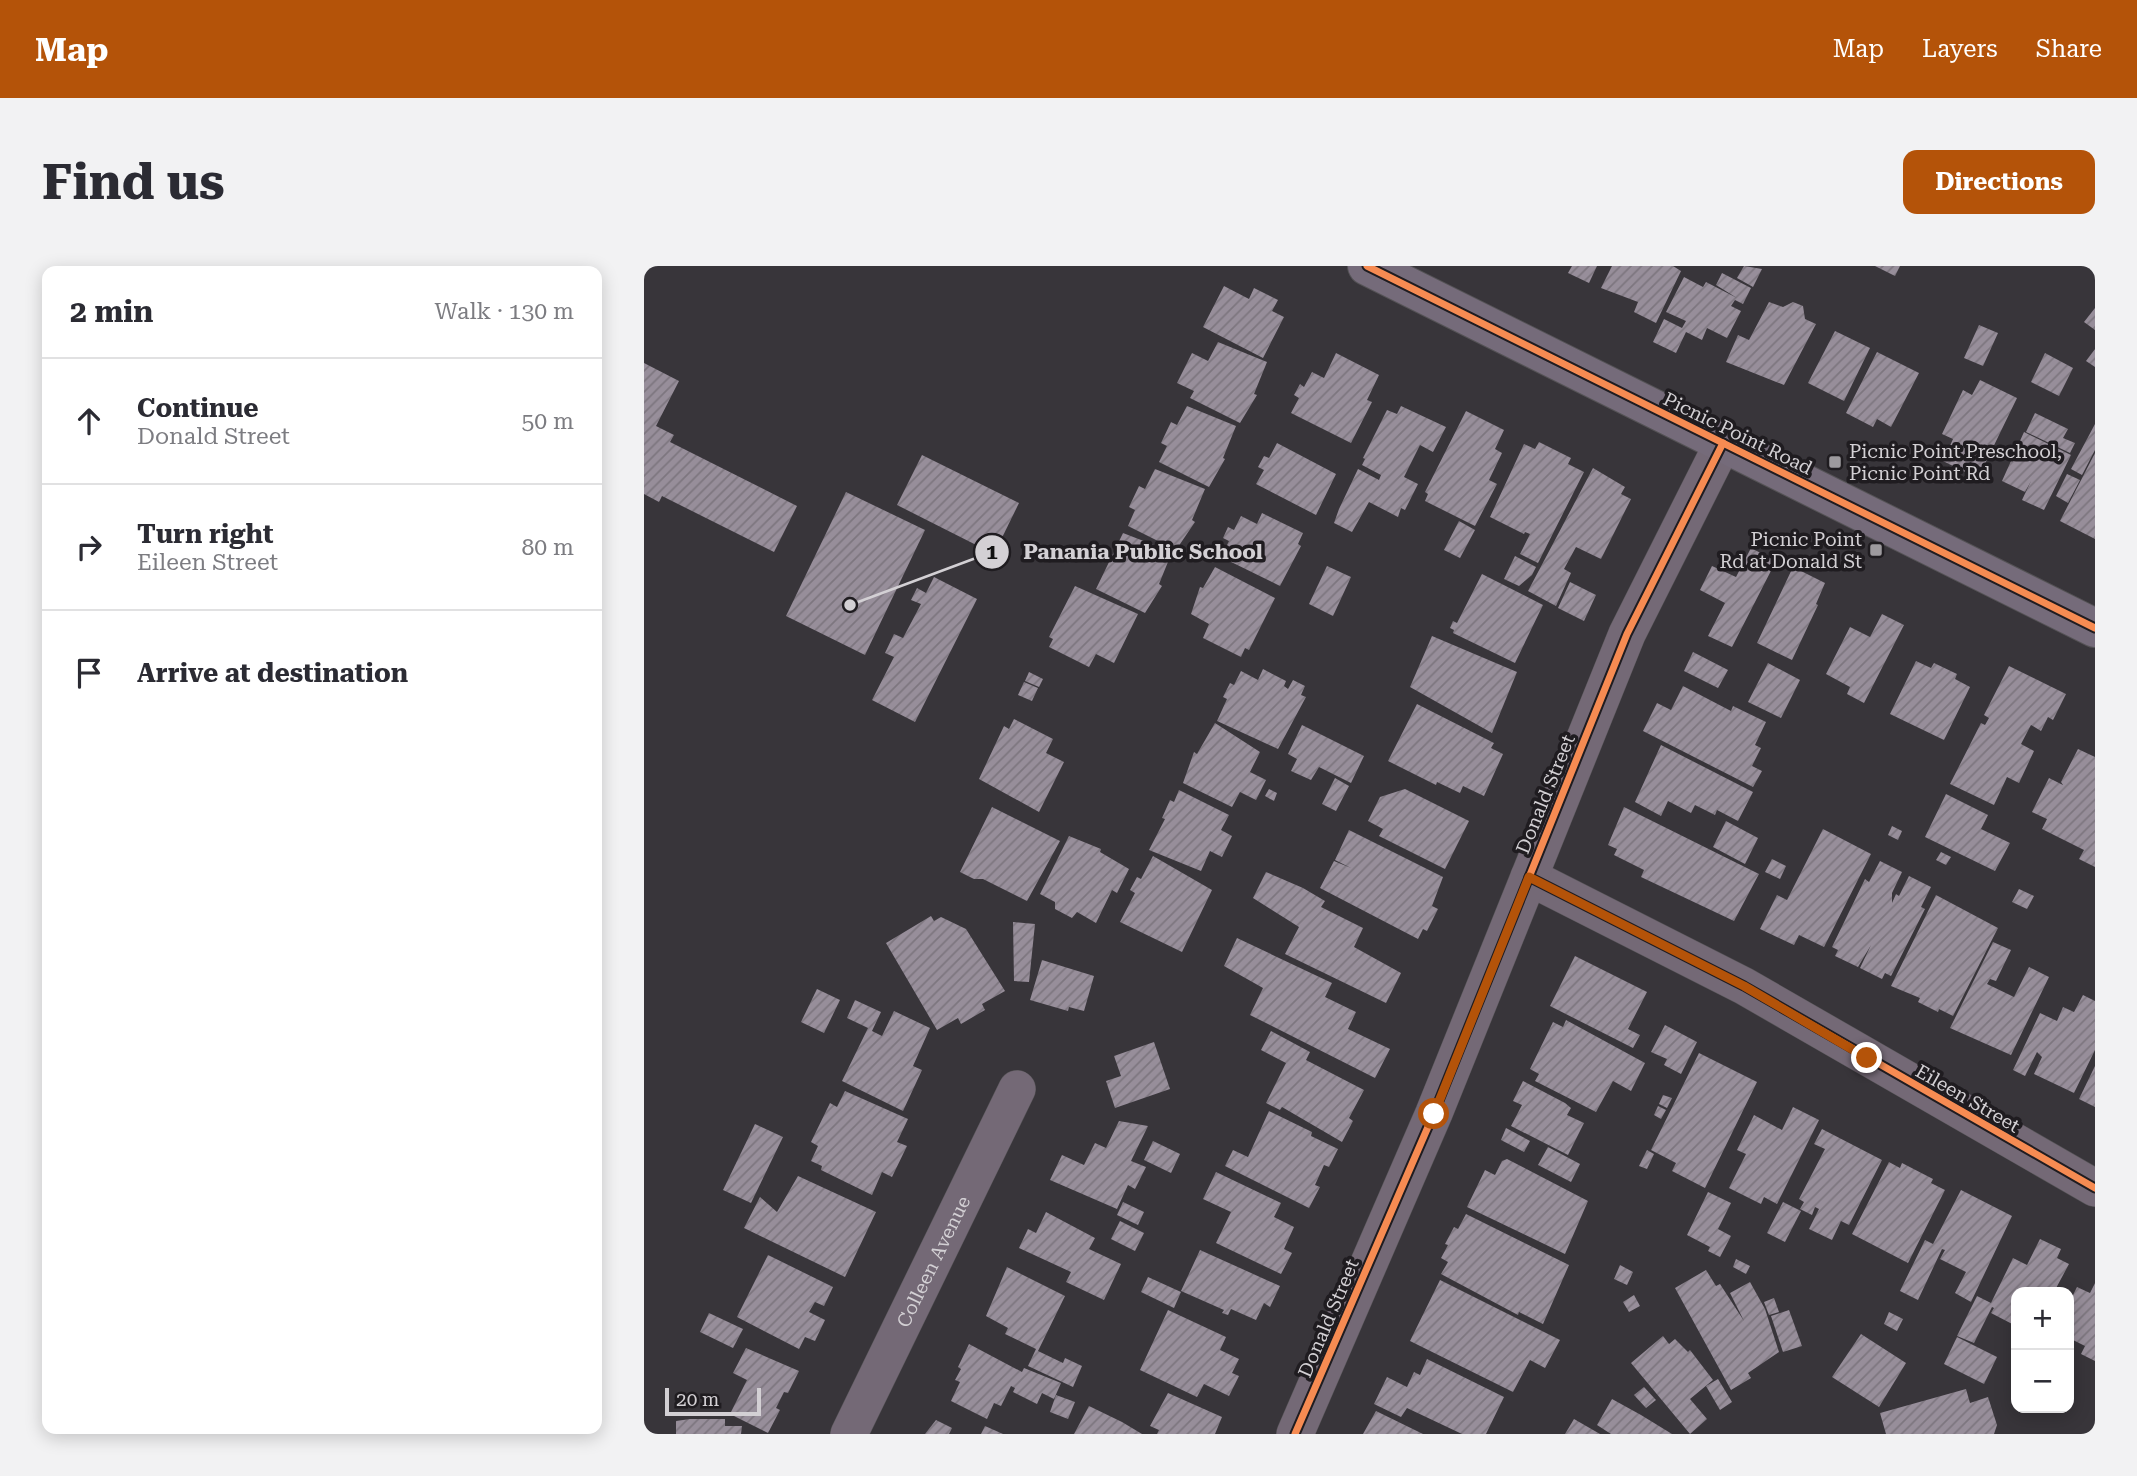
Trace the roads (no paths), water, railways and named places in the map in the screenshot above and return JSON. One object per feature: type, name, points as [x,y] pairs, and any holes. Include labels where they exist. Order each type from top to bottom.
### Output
[{"type":"street","name":"Picnic Point Road","points":[[1367,266],[2095,628]]},
{"type":"street","name":"Donald Street","points":[[1295,1434],[1434,1114],[1627,634],[1723,443]]},
{"type":"street","name":"Eileen Street","points":[[1529,877],[1744,986],[2095,1188]]},
{"type":"street","name":"Colleen Avenue","points":[[849,1434],[1017,1089]]},
{"type":"place","name":"Picnic Point Preschool, Picnic Point Rd","points":[[1835,462]]},
{"type":"place","name":"Picnic Point Rd at Donald St","points":[[1876,550]]},
{"type":"place","name":"Panania Public School","points":[[850,605]]}]
